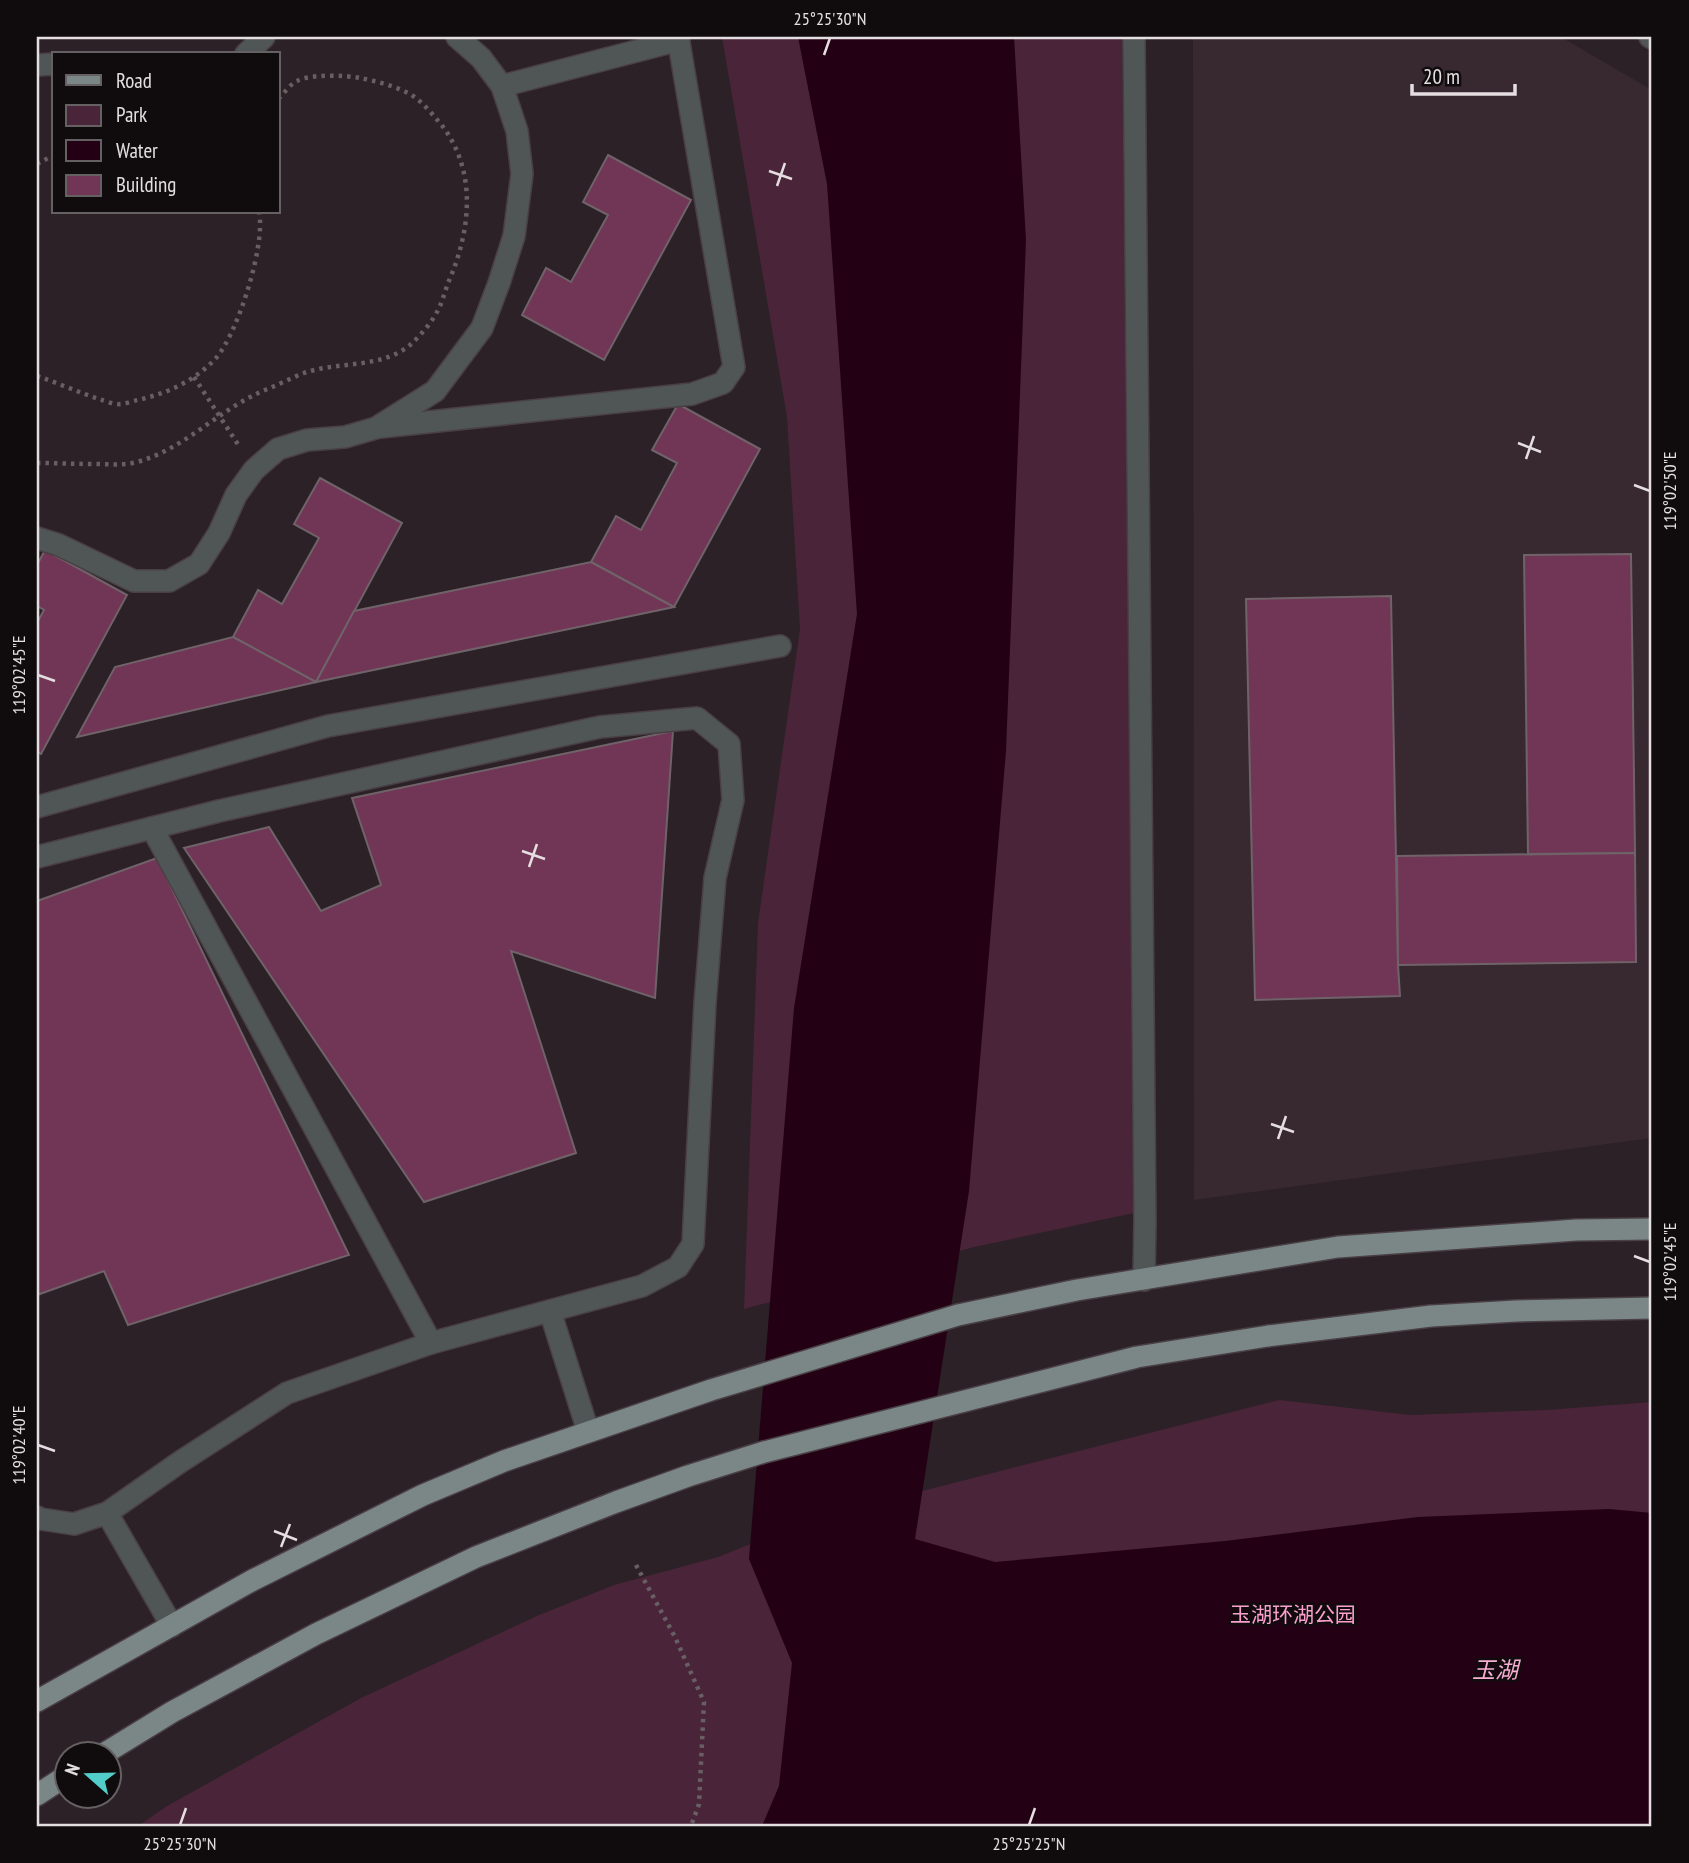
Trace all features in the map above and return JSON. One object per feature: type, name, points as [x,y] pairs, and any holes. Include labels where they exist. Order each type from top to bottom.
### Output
[{"type":"main road","points":[[37,1701],[253,1580],[424,1495],[504,1461],[723,1386],[958,1315],[1077,1290],[1338,1247],[1576,1230],[1652,1229]]},
{"type":"main road","points":[[122,1743],[172,1712],[316,1634],[476,1557],[616,1502],[764,1452],[1137,1357],[1268,1336],[1431,1316],[1652,1308]]},
{"type":"main road","points":[[37,1795],[52,1785]]},
{"type":"street","points":[[248,52],[264,37]]},
{"type":"street","points":[[376,428],[435,391],[482,328],[514,236],[522,174],[517,131],[502,86],[481,58],[457,37]]},
{"type":"street","points":[[1134,37],[1144,1280]]},
{"type":"street","points":[[37,538],[60,545],[134,581],[169,581],[199,564],[219,533],[236,495],[254,470],[278,449],[307,440],[345,438],[376,428],[692,394],[723,383],[734,367],[679,38],[502,86]]},
{"type":"street","points":[[37,807],[328,726],[780,646]]},
{"type":"street","points":[[37,857],[233,808],[600,727],[697,718],[729,744],[733,800],[715,878],[704,1016],[692,1244],[678,1267],[642,1286],[431,1343],[287,1393],[107,1513],[74,1524],[37,1517]]},
{"type":"street","points":[[152,828],[431,1343]]},
{"type":"street","points":[[550,1311],[588,1431]]},
{"type":"street","points":[[107,1513],[172,1626]]},
{"type":"path","points":[[37,463],[119,466],[137,462],[183,441],[243,401],[303,373],[378,360],[399,352],[410,345],[439,308],[458,261],[468,210],[461,160],[444,128],[429,109],[410,94],[348,76],[297,81],[280,97]]},
{"type":"path","points":[[37,376],[117,404],[173,390],[194,377],[218,356],[242,307],[258,252],[260,214]]},
{"type":"path","points":[[194,377],[254,470]]},
{"type":"path","points":[[636,1565],[675,1637],[704,1702],[699,1804],[691,1826]]},
{"type":"shaded area","points":[[1193,37],[1561,37],[1652,90],[1652,1138],[1194,1200]]},
{"type":"green space","points":[[722,37],[1122,37],[1134,1213],[974,1247],[744,1309],[758,923],[800,629],[787,417]]},
{"type":"green space","name":"玉湖环湖公园","points":[[1279,1400],[1411,1415],[1546,1410],[1652,1402],[1652,1826],[138,1826],[167,1806],[361,1698],[539,1615],[614,1585],[718,1557],[783,1531],[848,1510]]},
{"type":"water","name":"玉湖","points":[[798,37],[1014,37],[1026,240],[1006,751],[969,1191],[915,1539],[995,1562],[1225,1541],[1418,1517],[1609,1509],[1652,1513],[1652,1826],[762,1826],[779,1786],[792,1663],[749,1559],[794,1008],[857,614],[827,184]]},
{"type":"building","points":[[608,155],[691,200],[604,360],[522,315],[546,268],[571,282],[608,215],[583,202]]},
{"type":"building","points":[[678,404],[760,449],[674,607],[591,562],[616,516],[641,530],[677,463],[652,450]]},
{"type":"building","points":[[320,478],[402,523],[316,682],[233,637],[258,590],[282,604],[319,538],[294,524]]},
{"type":"building","points":[[45,550],[127,595],[41,754],[37,752],[37,623],[44,610],[37,606],[37,565]]},
{"type":"building","points":[[1631,554],[1635,853],[1528,854],[1524,555]]},
{"type":"building","points":[[591,562],[674,607],[316,682],[354,611]]},
{"type":"building","points":[[1391,596],[1400,996],[1255,1000],[1246,599]]},
{"type":"building","points":[[233,637],[316,682],[77,737],[115,667]]},
{"type":"building","points":[[673,731],[655,998],[511,951],[576,1153],[424,1202],[184,848],[269,827],[321,911],[381,885],[352,798]]},
{"type":"building","points":[[1635,853],[1636,962],[1398,965],[1397,856]]},
{"type":"building","points":[[157,858],[349,1255],[128,1325],[104,1271],[37,1295],[37,901]]}]
